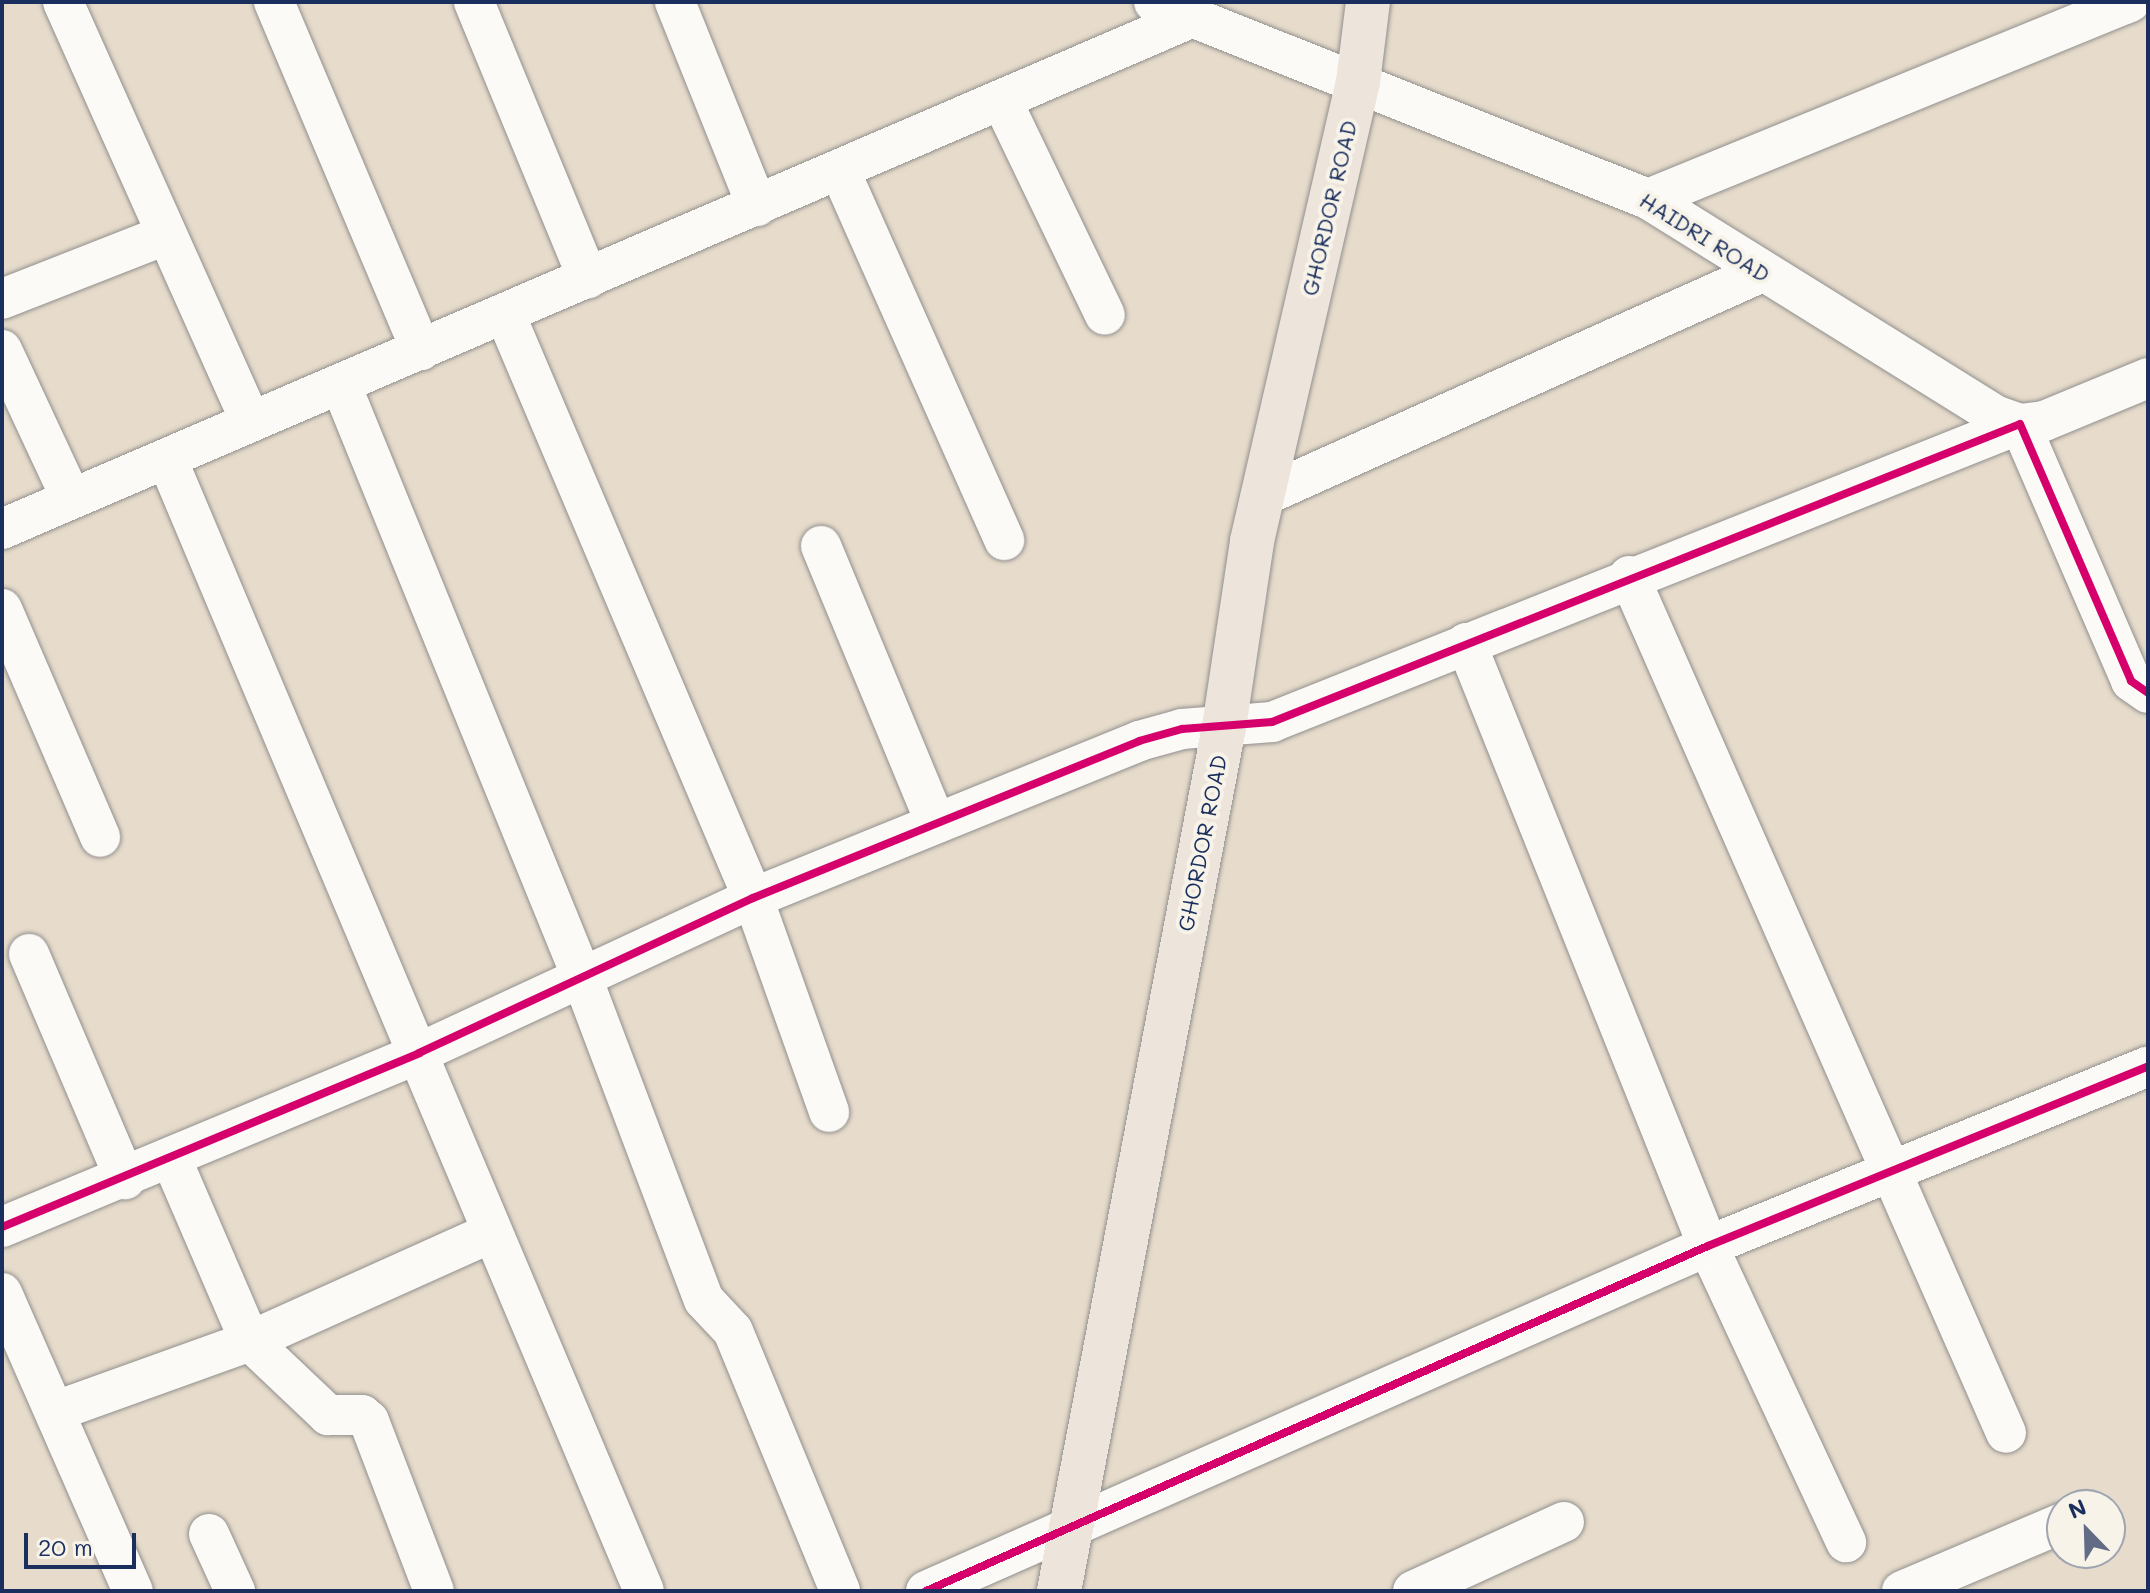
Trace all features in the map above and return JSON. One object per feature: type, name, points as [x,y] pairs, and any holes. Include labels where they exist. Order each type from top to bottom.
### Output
[{"type":"main road","name":"GHORDOR ROAD","points":[[1059,1591],[1224,727],[1261,497],[1358,82],[1368,2]]},
{"type":"street","points":[[63,2],[163,236],[250,421]]},
{"type":"street","points":[[274,2],[421,350]]},
{"type":"street","points":[[474,2],[588,278]]},
{"type":"street","points":[[675,2],[757,206]]},
{"type":"street","name":"HAIDRI ROAD","points":[[1154,2],[1648,199],[1762,272],[2020,424]]},
{"type":"street","points":[[1648,199],[2130,2]]},
{"type":"street","points":[[2,529],[1191,18]]},
{"type":"street","points":[[1002,101],[1105,315]]},
{"type":"street","points":[[840,171],[1004,540]]},
{"type":"street","points":[[2,299],[163,236]]},
{"type":"street","points":[[1261,497],[1762,272]]},
{"type":"street","points":[[505,314],[753,898],[829,1112]]},
{"type":"street","points":[[2,350],[71,498]]},
{"type":"street","points":[[2,1227],[125,1179],[419,1053],[581,975],[753,898],[1139,741],[1272,722],[1629,576],[2020,424],[2148,378]]},
{"type":"street","points":[[341,385],[581,975],[704,1300],[733,1331],[840,1591]]},
{"type":"street","points":[[2020,424],[2131,681],[2148,693]]},
{"type":"street","points":[[167,459],[644,1591]]},
{"type":"street","points":[[821,546],[936,823]]},
{"type":"street","points":[[1629,576],[2006,1433]]},
{"type":"street","points":[[2,609],[100,837]]},
{"type":"street","points":[[1466,643],[1708,1246],[1846,1542]]},
{"type":"street","points":[[29,954],[125,1179]]},
{"type":"street","points":[[926,1591],[1708,1246],[2148,1066]]},
{"type":"street","points":[[171,1158],[250,1341],[328,1415],[369,1421],[434,1591]]},
{"type":"street","points":[[56,1411],[250,1341],[492,1232]]},
{"type":"street","points":[[2,1293],[133,1591]]},
{"type":"street","points":[[1413,1591],[1564,1522]]},
{"type":"street","points":[[1902,1591],[2046,1530]]},
{"type":"street","points":[[209,1534],[235,1591]]},
{"type":"cycle path","points":[[2,1227],[419,1053],[753,898],[1139,741],[1182,729],[1272,722],[2020,424],[2131,681],[2148,693]]},
{"type":"cycle path","points":[[926,1591],[1708,1246],[2148,1066]]}]
